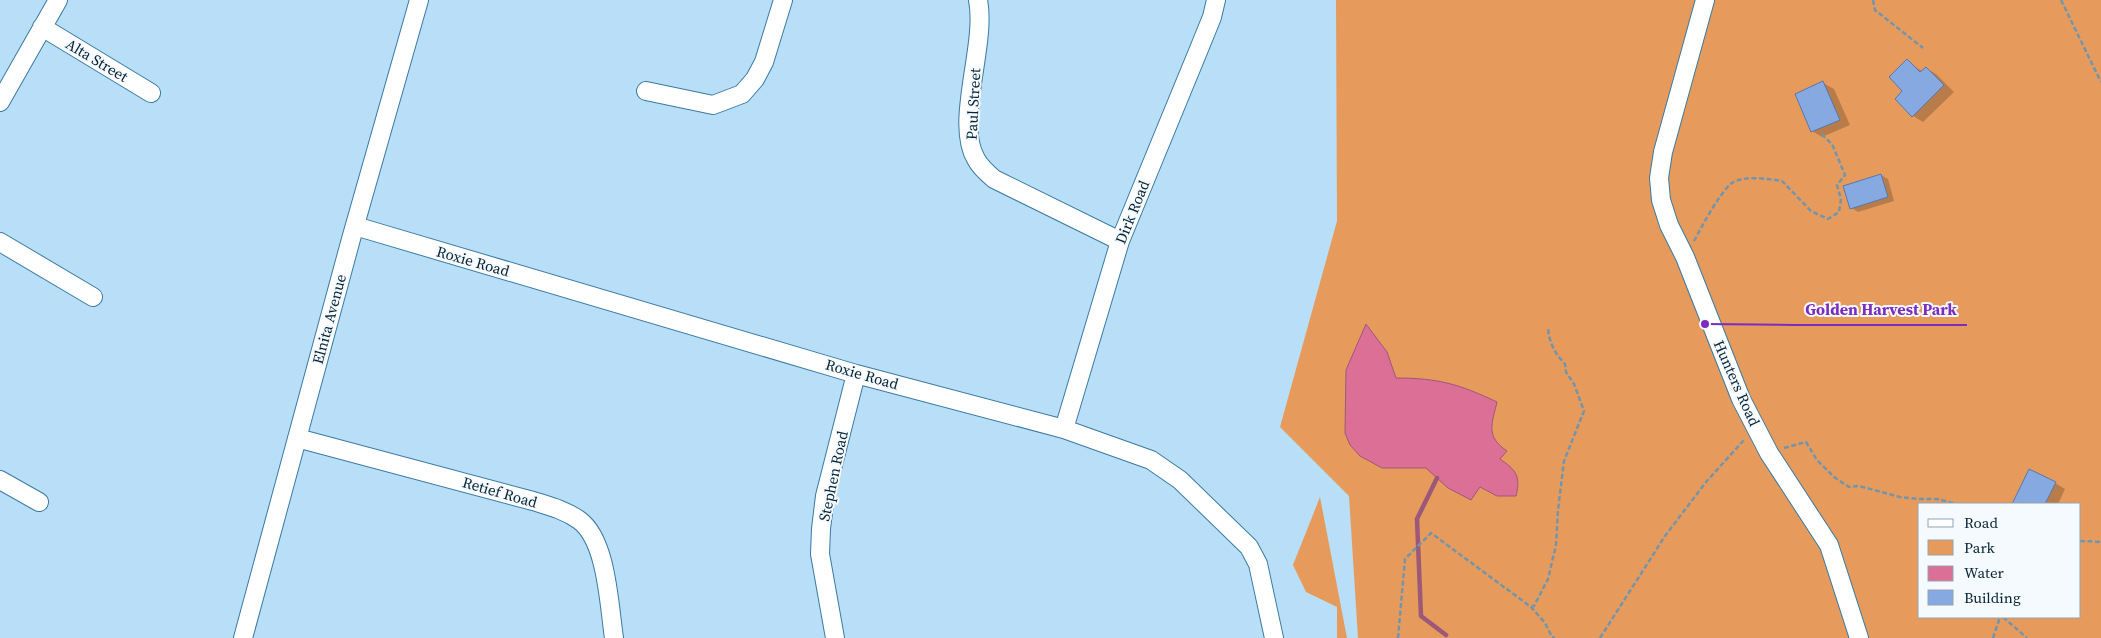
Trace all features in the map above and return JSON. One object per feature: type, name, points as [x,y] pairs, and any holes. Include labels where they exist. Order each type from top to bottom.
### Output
[{"type":"street","points":[[0,102],[58,0]]},
{"type":"street","name":"Elnita Avenue","points":[[243,638],[355,226],[419,0]]},
{"type":"street","points":[[646,91],[713,105],[742,94],[755,79],[764,62],[783,0]]},
{"type":"street","name":"Paul Street","points":[[978,0],[980,25],[968,134],[975,158],[983,170],[994,179],[1120,241]]},
{"type":"street","name":"Dirk Road","points":[[1064,429],[1120,241],[1212,17],[1216,0]]},
{"type":"street","name":"Hunters Road","points":[[1704,0],[1663,152],[1659,178],[1661,200],[1669,225],[1685,257],[1731,378],[1769,453],[1829,545],[1860,638]]},
{"type":"street","name":"Alta Street","points":[[42,26],[151,93]]},
{"type":"street","name":"Roxie Road","points":[[355,226],[856,374],[1064,429],[1151,460],[1168,470],[1249,546],[1258,564],[1274,638]]},
{"type":"street","points":[[0,242],[93,297]]},
{"type":"street","name":"Stephen Road","points":[[835,638],[820,554],[825,496],[856,374]]},
{"type":"street","name":"Retief Road","points":[[297,438],[533,501],[565,512],[580,521],[592,534],[600,551],[614,638]]},
{"type":"street","points":[[0,480],[39,502]]},
{"type":"path","points":[[1873,0],[1875,10],[1923,48]]},
{"type":"path","points":[[2061,0],[2101,82]]},
{"type":"path","points":[[1685,257],[1708,214],[1733,182],[1753,178],[1782,181],[1811,211],[1828,219],[1839,212],[1841,199],[1837,185],[1846,175],[1832,144],[1821,134]]},
{"type":"path","points":[[1531,607],[1534,606],[1548,579],[1556,545],[1564,461],[1584,411],[1574,384],[1566,372],[1565,364],[1556,355],[1548,328]]},
{"type":"path","points":[[1600,638],[1665,536],[1737,446],[1757,428]]},
{"type":"path","points":[[1769,453],[1806,442],[1834,478],[1849,487],[1860,486],[1900,497],[1937,499],[1953,503]]},
{"type":"path","points":[[1398,638],[1405,559],[1431,533],[1531,607],[1546,623],[1552,637],[1555,638]]},
{"type":"path","points":[[2081,541],[2101,542]]},
{"type":"path","points":[[1993,638],[2001,618]]},
{"type":"path","points":[[2002,618],[2027,638]]},
{"type":"green space","points":[[1336,0],[2101,0],[2101,638],[1358,638],[1349,496],[1280,427],[1337,221]]},
{"type":"green space","points":[[1320,497],[1347,638],[1337,638],[1337,607],[1306,592],[1293,565]]},
{"type":"water","points":[[1366,324],[1387,352],[1396,378],[1424,379],[1448,383],[1497,402],[1492,423],[1493,435],[1495,440],[1507,451],[1500,459],[1516,474],[1518,483],[1516,496],[1497,496],[1480,487],[1471,500],[1448,488],[1426,468],[1382,468],[1360,456],[1350,445],[1345,433],[1346,370]]},
{"type":"building","points":[[1907,59],[1920,72],[1926,67],[1944,85],[1912,117],[1895,99],[1902,91],[1889,77]]},
{"type":"building","points":[[1823,81],[1840,120],[1811,132],[1795,94]]},
{"type":"building","points":[[1881,174],[1888,197],[1850,209],[1843,186]]},
{"type":"building","points":[[2029,469],[2056,482],[2046,503],[2012,503]]},
{"type":"waterway","points":[[1437,478],[1417,519],[1421,616],[1446,635]]},
{"type":"place","name":"Golden Harvest Park","points":[[1705,324]]}]
